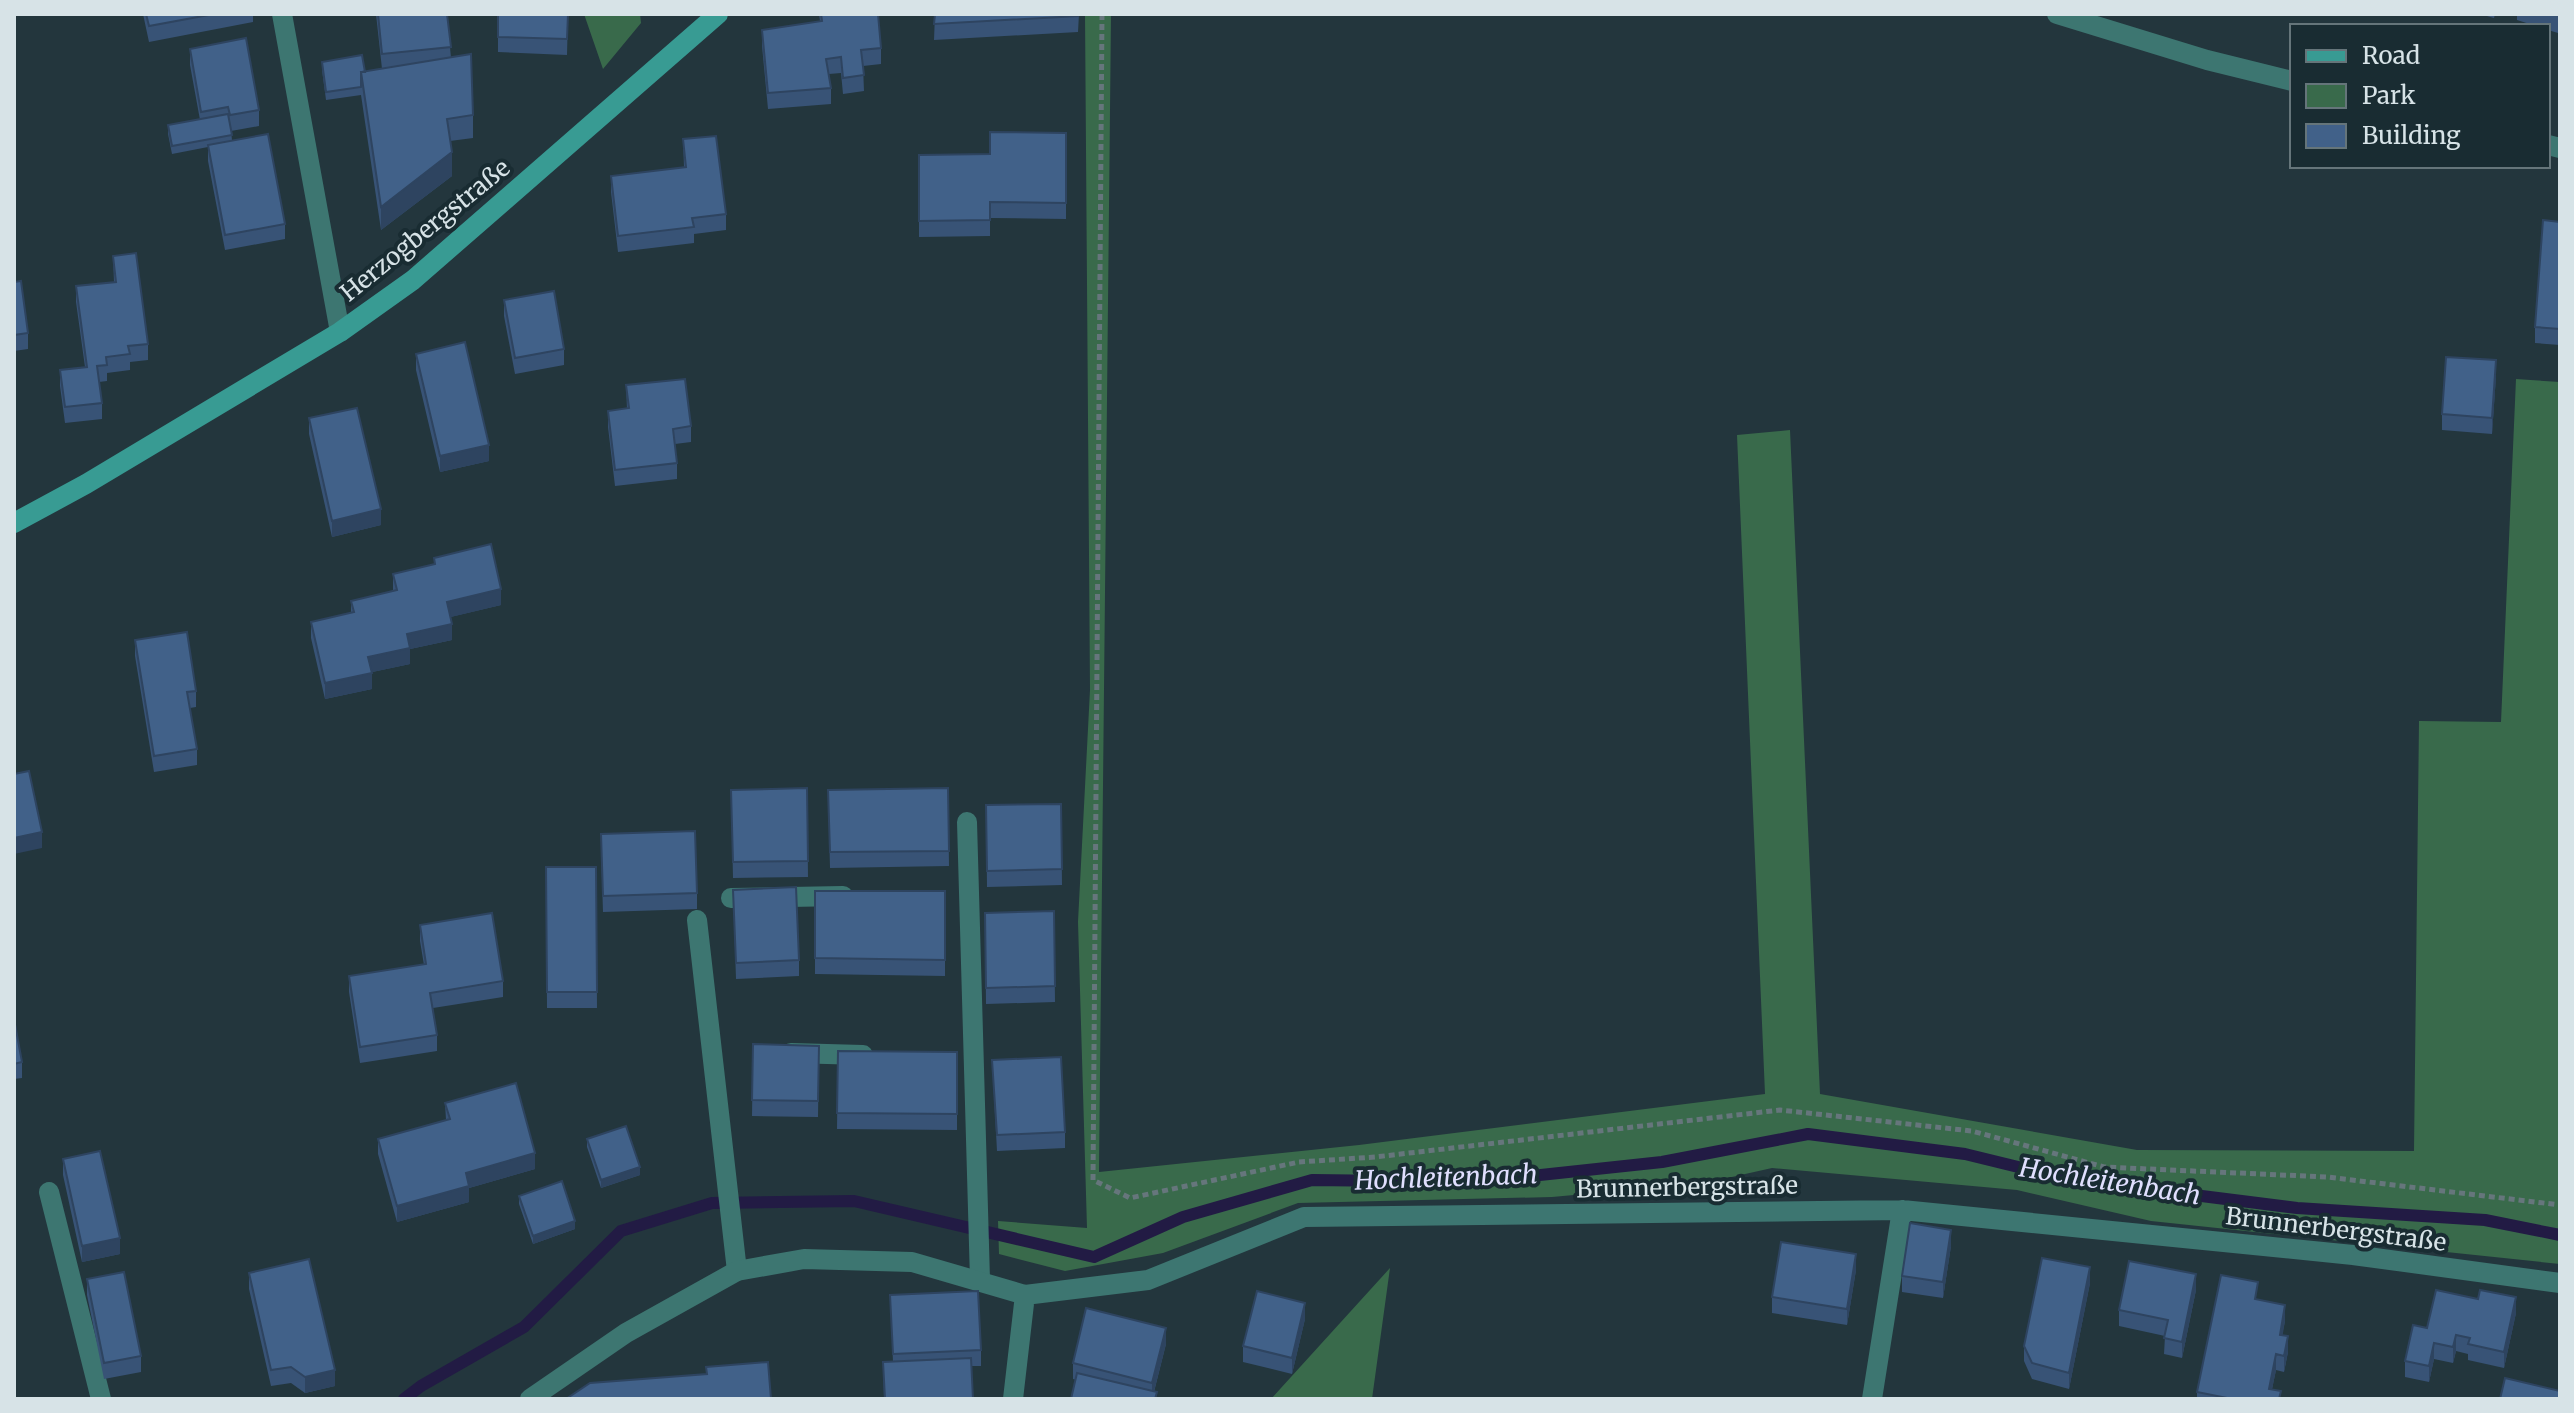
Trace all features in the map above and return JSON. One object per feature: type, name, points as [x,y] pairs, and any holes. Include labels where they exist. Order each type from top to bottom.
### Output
[{"type":"main road","name":"Herzogbergstraße","points":[[14,523],[86,484],[340,332],[413,280],[718,14]]},
{"type":"street","points":[[282,14],[340,332]]},
{"type":"street","points":[[2068,15],[2207,60],[2290,81]]},
{"type":"street","points":[[967,822],[960,894],[965,1056],[978,1206],[980,1280]]},
{"type":"street","points":[[731,898],[857,895]]},
{"type":"street","points":[[697,920],[737,1271]]},
{"type":"street","points":[[775,1053],[882,1055]]},
{"type":"street","points":[[49,1192],[101,1399]]},
{"type":"street","points":[[1872,1399],[1902,1210]]},
{"type":"street","name":"Brunnerbergstraße","points":[[530,1399],[626,1333],[737,1271],[804,1259],[912,1262],[1025,1295],[1148,1280],[1304,1217],[1902,1210],[2353,1255],[2560,1283]]},
{"type":"street","points":[[1013,1399],[1025,1295]]},
{"type":"path","points":[[1102,14],[1093,1180],[1130,1198],[1299,1162],[1375,1157],[1780,1110],[1972,1131],[2104,1167],[2327,1177],[2560,1205]]},
{"type":"green space","points":[[584,14],[640,14],[641,23],[603,69]]},
{"type":"green space","points":[[1085,14],[1111,14],[1099,1172],[1359,1145],[1765,1094],[1737,435],[1790,430],[1820,1094],[2137,1150],[2414,1151],[2419,721],[2501,722],[2516,379],[2560,382],[2560,1264],[2151,1221],[2017,1190],[1772,1168],[1705,1183],[1552,1197],[1298,1203],[1163,1253],[1065,1271],[999,1254],[998,1221],[1087,1228],[1078,922],[1090,690]]},
{"type":"green space","points":[[1390,1268],[1372,1399],[1271,1399]]},
{"type":"building","points":[[146,14],[214,14],[149,26]]},
{"type":"building","points":[[378,14],[447,14],[451,47],[382,54]]},
{"type":"building","points":[[498,14],[568,14],[567,39],[498,37]]},
{"type":"building","points":[[821,14],[878,14],[881,48],[861,50],[864,75],[843,78],[841,57],[826,59],[831,88],[768,93],[762,30],[822,21]]},
{"type":"building","points":[[935,14],[1078,14],[1078,16],[934,24]]},
{"type":"building","points":[[246,38],[259,110],[230,115],[228,107],[201,112],[190,49]]},
{"type":"building","points":[[471,54],[473,115],[447,119],[452,152],[381,207],[361,72]]},
{"type":"building","points":[[362,55],[365,72],[361,72],[361,87],[326,92],[322,62]]},
{"type":"building","points":[[228,114],[232,135],[172,146],[168,125]]},
{"type":"building","points":[[990,132],[1066,133],[1066,203],[990,202],[990,220],[919,221],[919,155],[990,154]]},
{"type":"building","points":[[268,134],[285,224],[225,235],[208,145]]},
{"type":"building","points":[[716,136],[726,214],[692,218],[694,227],[618,236],[611,176],[686,167],[683,139]]},
{"type":"building","points":[[2543,220],[2560,222],[2560,329],[2535,327]]},
{"type":"building","points":[[136,253],[148,344],[128,346],[130,354],[106,357],[107,365],[97,366],[102,403],[65,407],[60,370],[87,367],[76,286],[116,282],[113,256]]},
{"type":"building","points":[[21,281],[28,333],[14,335],[14,282]]},
{"type":"building","points":[[554,291],[564,349],[515,358],[504,300]]},
{"type":"building","points":[[465,342],[489,445],[440,456],[416,354]]},
{"type":"building","points":[[2446,357],[2496,360],[2492,418],[2442,414]]},
{"type":"building","points":[[685,379],[691,426],[673,429],[677,463],[615,470],[608,411],[629,408],[626,385]]},
{"type":"building","points":[[357,408],[381,509],[332,521],[309,418]]},
{"type":"building","points":[[491,544],[501,589],[447,602],[452,624],[407,634],[410,648],[368,657],[372,673],[325,683],[311,622],[354,612],[351,601],[397,590],[393,574],[435,564],[434,558]]},
{"type":"building","points":[[187,632],[196,691],[187,692],[197,749],[154,756],[135,640]]},
{"type":"building","points":[[29,771],[42,832],[14,838],[14,774]]},
{"type":"building","points":[[807,788],[808,861],[733,862],[731,790]]},
{"type":"building","points":[[948,788],[949,851],[830,852],[828,790]]},
{"type":"building","points":[[1061,804],[1062,869],[987,871],[986,805]]},
{"type":"building","points":[[695,831],[697,893],[603,896],[601,834]]},
{"type":"building","points":[[546,867],[596,867],[597,992],[547,992]]},
{"type":"building","points":[[796,887],[799,960],[736,963],[733,890]]},
{"type":"building","points":[[815,891],[945,891],[945,960],[815,958]]},
{"type":"building","points":[[1054,911],[1055,986],[986,988],[985,913]]},
{"type":"building","points":[[492,913],[503,981],[430,993],[437,1035],[360,1047],[349,976],[426,964],[420,925]]},
{"type":"building","points":[[14,1019],[22,1062],[14,1064]]},
{"type":"building","points":[[753,1044],[819,1046],[818,1101],[752,1100]]},
{"type":"building","points":[[838,1051],[957,1052],[957,1114],[837,1113]]},
{"type":"building","points":[[1061,1057],[1065,1132],[997,1135],[992,1060]]},
{"type":"building","points":[[516,1083],[535,1153],[466,1173],[469,1186],[397,1206],[378,1139],[450,1119],[445,1103]]},
{"type":"building","points":[[626,1126],[640,1167],[601,1180],[587,1139]]},
{"type":"building","points":[[100,1151],[120,1238],[82,1246],[63,1159]]},
{"type":"building","points":[[562,1181],[575,1221],[533,1236],[519,1196]]},
{"type":"building","points":[[1910,1223],[1951,1230],[1943,1282],[1902,1276]]},
{"type":"building","points":[[1781,1242],[1856,1254],[1847,1309],[1772,1297]]},
{"type":"building","points":[[2042,1258],[2090,1267],[2069,1373],[2032,1363],[2024,1346]]},
{"type":"building","points":[[309,1259],[335,1370],[305,1377],[291,1367],[271,1370],[249,1273]]},
{"type":"building","points":[[2129,1261],[2196,1274],[2182,1342],[2164,1338],[2168,1320],[2119,1310]]},
{"type":"building","points":[[124,1272],[141,1356],[104,1363],[87,1279]]},
{"type":"building","points":[[2221,1275],[2258,1282],[2255,1299],[2285,1305],[2280,1335],[2288,1336],[2284,1356],[2276,1354],[2269,1389],[2281,1391],[2279,1399],[2232,1399],[2197,1392]]},
{"type":"building","points":[[2436,1290],[2478,1299],[2480,1290],[2516,1297],[2504,1352],[2468,1344],[2470,1338],[2456,1335],[2453,1347],[2434,1343],[2429,1366],[2405,1361],[2413,1325],[2427,1328]]},
{"type":"building","points":[[978,1291],[981,1350],[893,1354],[890,1295]]},
{"type":"building","points":[[1257,1291],[1305,1303],[1292,1358],[1243,1346]]},
{"type":"building","points":[[1086,1308],[1166,1328],[1152,1383],[1073,1363]]},
{"type":"building","points":[[971,1358],[973,1399],[885,1399],[883,1362]]},
{"type":"building","points":[[768,1362],[771,1399],[566,1399],[590,1383],[707,1374],[706,1367]]},
{"type":"building","points":[[1077,1373],[1157,1392],[1155,1399],[1071,1399]]},
{"type":"building","points":[[2505,1378],[2560,1391],[2560,1399],[2500,1399]]},
{"type":"waterway","name":"Hochleitenbach","points":[[404,1399],[421,1386],[524,1327],[621,1231],[712,1203],[854,1201],[1094,1257],[1183,1217],[1312,1180],[1476,1182],[1662,1162],[1808,1134],[1965,1154],[2067,1179],[2297,1208],[2485,1220],[2560,1235]]}]
